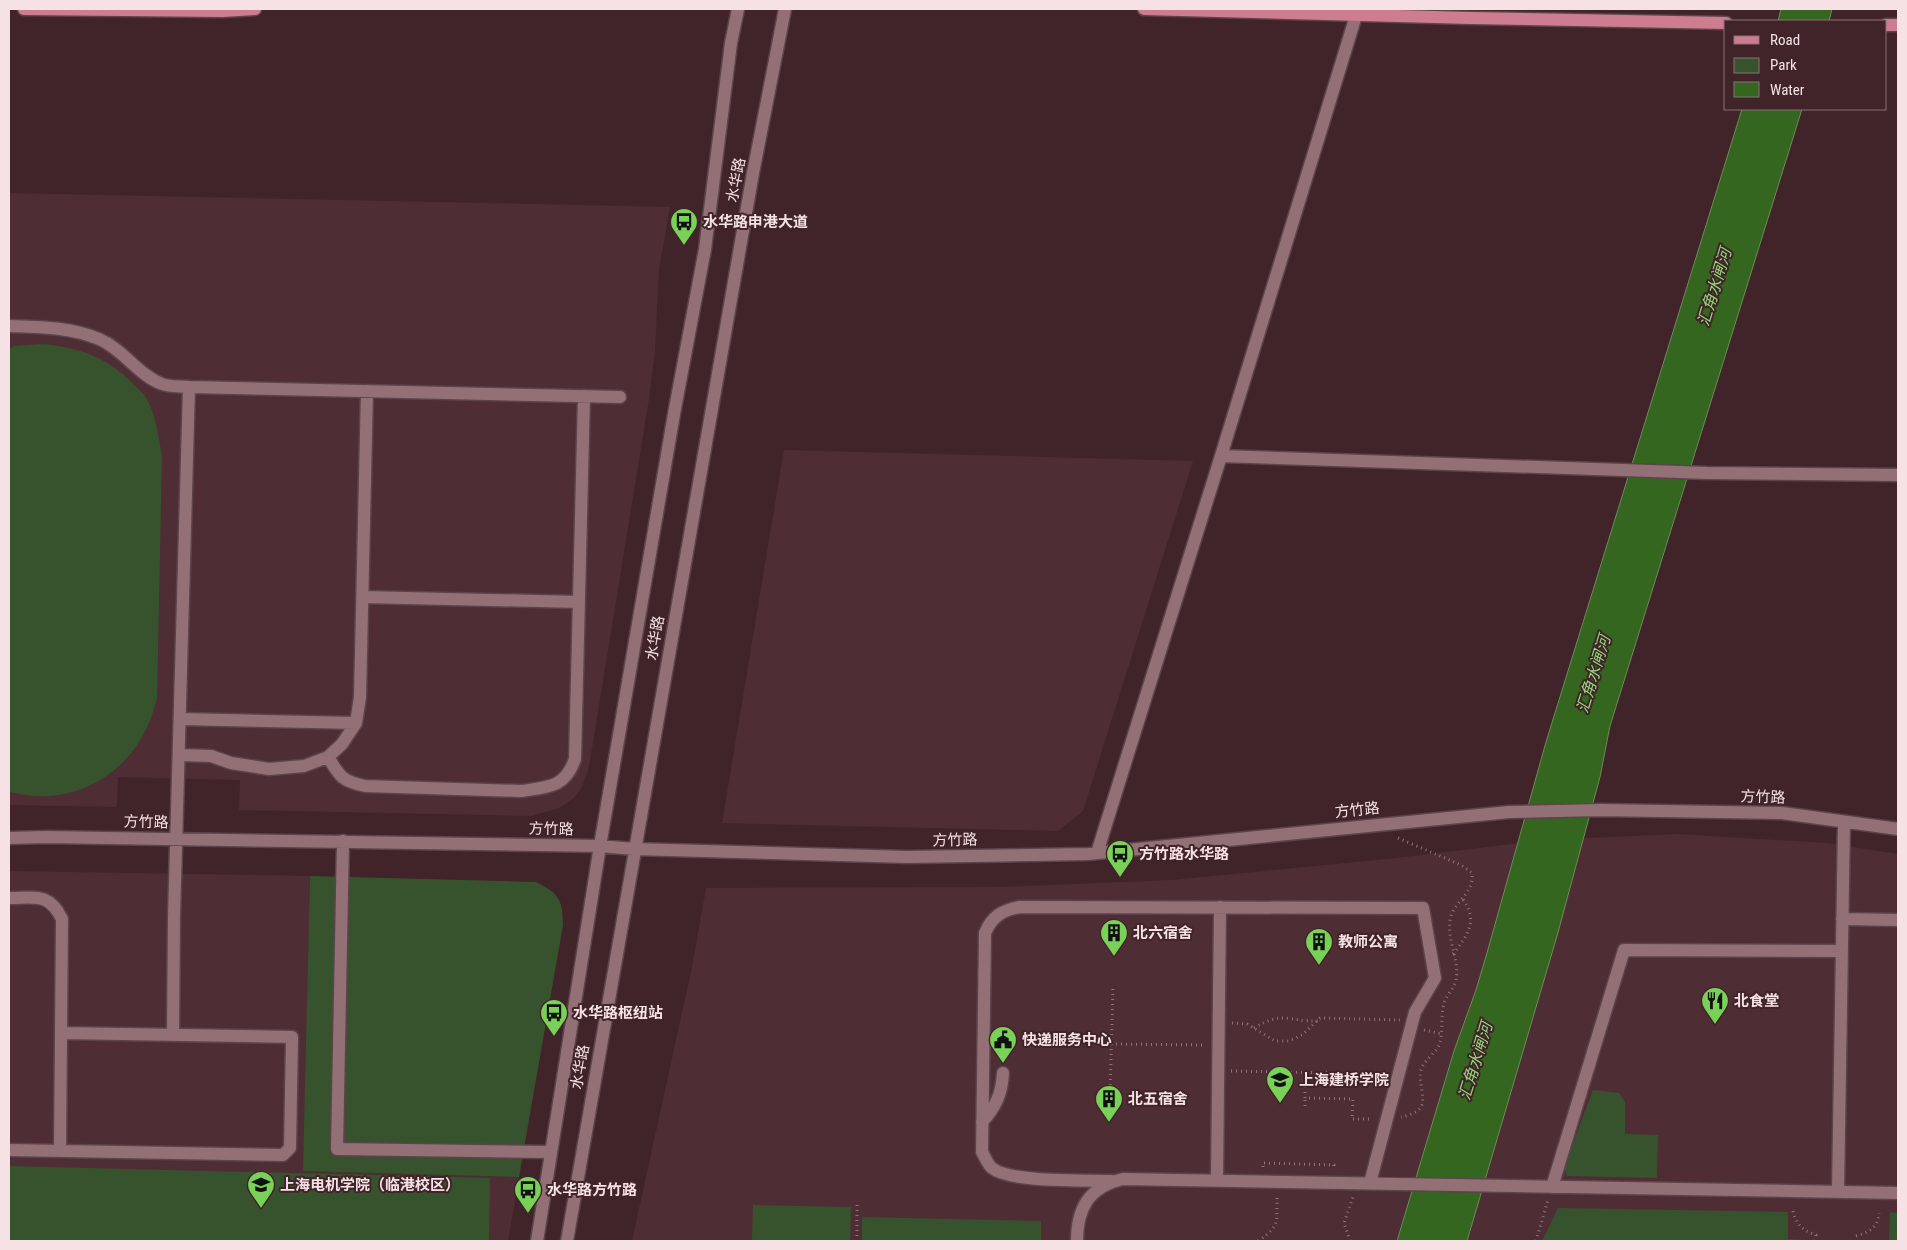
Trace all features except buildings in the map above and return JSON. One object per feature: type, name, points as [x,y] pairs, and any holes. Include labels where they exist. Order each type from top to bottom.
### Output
[{"type":"main road","points":[[24,9],[223,11],[255,9]]},
{"type":"main road","points":[[1144,9],[1357,12],[1724,23]]},
{"type":"street","name":"水华路","points":[[537,1241],[600,846],[674,414],[705,249],[731,43],[738,9]]},
{"type":"street","name":"水华路","points":[[567,1241],[634,849],[752,183],[786,9]]},
{"type":"street","points":[[1097,853],[1357,12]]},
{"type":"street","points":[[9,326],[73,330],[101,340],[150,378],[163,384],[188,387],[620,397]]},
{"type":"street","points":[[173,1035],[174,917],[178,839],[188,387]]},
{"type":"street","points":[[180,755],[210,756],[231,762],[269,768],[304,766],[328,757],[342,744],[356,723],[360,697],[367,391]]},
{"type":"street","points":[[328,757],[338,773],[348,782],[365,786],[521,791],[544,788],[560,782],[570,772],[575,759],[584,396]]},
{"type":"street","points":[[1221,456],[1707,472],[1898,475]]},
{"type":"street","points":[[363,597],[579,602]]},
{"type":"street","points":[[180,719],[356,723]]},
{"type":"street","name":"方竹路","points":[[9,838],[343,841],[600,846],[634,849],[907,858],[1097,853],[1509,812],[1601,810],[1782,813],[1898,829]]},
{"type":"street","points":[[1838,1192],[1844,822]]},
{"type":"street","points":[[343,841],[337,1149],[550,1152]]},
{"type":"street","points":[[9,898],[44,898],[56,906],[62,919],[60,1151]]},
{"type":"street","points":[[1364,1183],[1387,1120],[1415,1012],[1436,978],[1423,908],[1020,907],[1002,912],[994,917],[985,933],[982,1152],[992,1168],[1006,1176],[1112,1181],[1135,1178],[1402,1184],[1552,1187],[1898,1193]]},
{"type":"street","points":[[1217,1180],[1220,907]]},
{"type":"street","points":[[1842,919],[1898,920]]},
{"type":"street","points":[[1552,1187],[1624,950],[1842,951]]},
{"type":"street","points":[[9,1150],[283,1155],[290,1148],[292,1037],[62,1033]]},
{"type":"street","points":[[982,1122],[995,1106],[1000,1094],[1003,1072]]},
{"type":"street","points":[[1077,1241],[1078,1218],[1083,1206],[1089,1197],[1112,1181]]},
{"type":"path","points":[[1453,954],[1470,930],[1471,916],[1469,907],[1462,898]]},
{"type":"path","points":[[1110,1095],[1112,985]]},
{"type":"path","points":[[1254,1028],[1278,1017],[1302,1021],[1318,1020],[1320,1018],[1413,1020]]},
{"type":"path","points":[[1219,1022],[1246,1024],[1275,1041],[1289,1041],[1302,1035],[1318,1020]]},
{"type":"path","points":[[1425,1031],[1442,1034]]},
{"type":"path","points":[[1111,1044],[1218,1046]]},
{"type":"path","points":[[1218,1070],[1399,1074]]},
{"type":"path","points":[[1305,1106],[1306,1072]]},
{"type":"path","points":[[1305,1098],[1353,1099],[1352,1119],[1387,1120]]},
{"type":"path","points":[[1414,1112],[1420,1108]]},
{"type":"path","points":[[1263,1170],[1263,1163],[1334,1165],[1334,1172]]},
{"type":"path","points":[[1258,1241],[1271,1233],[1275,1226],[1277,1181]]},
{"type":"path","points":[[1350,1241],[1344,1223],[1364,1183]]},
{"type":"path","points":[[1536,1241],[1552,1187]]},
{"type":"path","points":[[857,1205],[857,1241]]},
{"type":"path","points":[[1793,1211],[1798,1225],[1816,1235],[1815,1241]]},
{"type":"path","points":[[1856,1241],[1856,1236],[1873,1229],[1879,1220],[1879,1213]]},
{"type":"shaded area","points":[[9,193],[670,207],[659,269],[655,350],[649,399],[589,767],[582,787],[574,798],[559,808],[532,816],[239,810],[240,780],[118,777],[117,807],[9,805]]},
{"type":"shaded area","points":[[784,450],[1193,461],[1083,811],[1058,831],[722,823]]},
{"type":"shaded area","name":"上海建桥学院","points":[[1677,834],[1827,843],[1898,854],[1898,1241],[632,1241],[692,967],[706,888],[1002,887],[1172,880],[1396,858],[1545,840]]},
{"type":"shaded area","points":[[9,871],[310,876],[304,1171],[519,1177],[508,1241],[9,1241]]},
{"type":"green space","points":[[43,344],[81,351],[104,361],[124,375],[144,395],[149,403],[162,455],[157,699],[152,716],[133,751],[112,772],[87,787],[73,792],[46,796],[9,792],[9,349],[14,346]]},
{"type":"green space","points":[[310,876],[536,882],[550,890],[558,898],[562,909],[563,925],[519,1177],[303,1171]]},
{"type":"green space","points":[[1593,1090],[1619,1093],[1625,1102],[1625,1134],[1658,1135],[1657,1178],[1567,1176],[1564,1167]]},
{"type":"green space","name":"上海电机学院（临港校区）","points":[[9,1166],[490,1178],[489,1241],[9,1241]]},
{"type":"green space","points":[[753,1205],[851,1207],[850,1241],[752,1241]]},
{"type":"green space","points":[[1558,1208],[1788,1212],[1788,1239],[1809,1241],[1542,1241]]},
{"type":"green space","points":[[1890,1212],[1898,1213],[1898,1241],[1889,1241]]},
{"type":"green space","points":[[862,1217],[1041,1221],[1041,1241],[862,1241]]},
{"type":"water","points":[[1781,9],[1832,9],[1829,20],[1778,20]]},
{"type":"water","name":"汇角水闸河","points":[[1742,110],[1802,110],[1610,726],[1600,777],[1557,936],[1467,1241],[1397,1241],[1454,1051],[1476,990],[1546,742]]},
{"type":"place","name":"水华路申港大道","points":[[684,246]]},
{"type":"place","name":"方竹路水华路","points":[[1120,878]]},
{"type":"place","name":"北六宿舍","points":[[1114,957]]},
{"type":"place","name":"教师公寓","points":[[1319,966]]},
{"type":"place","name":"北食堂","points":[[1715,1025]]},
{"type":"place","name":"水华路枢纽站","points":[[554,1037]]},
{"type":"place","name":"快递服务中心","points":[[1003,1064]]},
{"type":"place","name":"上海建桥学院","points":[[1280,1104]]},
{"type":"place","name":"北五宿舍","points":[[1109,1123]]},
{"type":"place","name":"上海电机学院（临港校区）","points":[[261,1209]]},
{"type":"place","name":"水华路方竹路","points":[[528,1214]]}]
